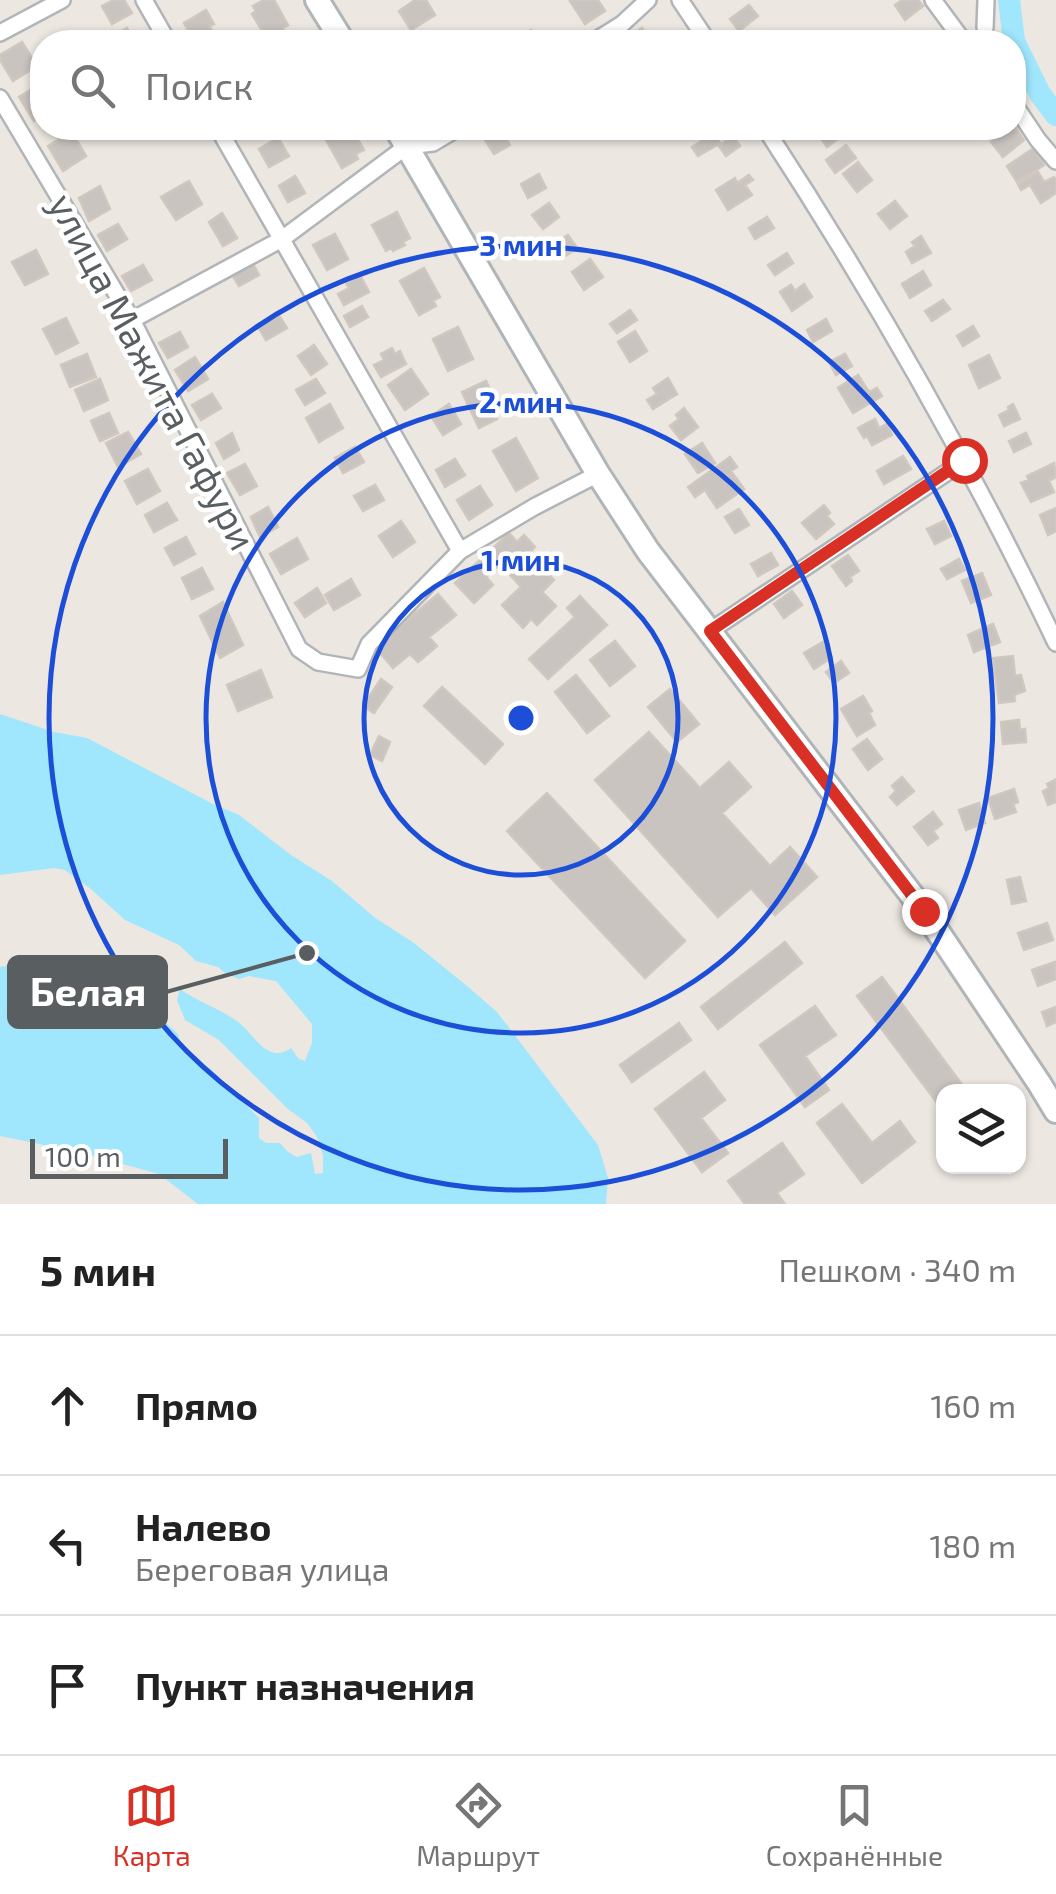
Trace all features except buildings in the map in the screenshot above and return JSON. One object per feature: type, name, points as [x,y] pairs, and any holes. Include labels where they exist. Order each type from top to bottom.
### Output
[{"type":"main road","points":[[317,0],[336,30]]},
{"type":"main road","points":[[404,140],[598,474],[648,551],[924,911],[1056,1112]]},
{"type":"street","points":[[0,33],[62,0]]},
{"type":"street","points":[[144,0],[161,30]]},
{"type":"street","points":[[612,30],[648,0]]},
{"type":"street","points":[[680,0],[700,30]]},
{"type":"street","points":[[934,0],[955,30]]},
{"type":"street","points":[[985,28],[986,0]]},
{"type":"street","name":"улица Мажита Гафури","points":[[0,98],[132,320],[299,649],[318,662],[358,669],[369,644],[460,551]]},
{"type":"street","points":[[1026,122],[1056,161]]},
{"type":"street","points":[[225,140],[460,551],[598,474]]},
{"type":"street","points":[[132,320],[282,239],[398,140]]},
{"type":"street","points":[[773,140],[852,265],[964,460],[1056,643]]},
{"type":"street","points":[[710,631],[964,460]]},
{"type":"water","points":[[0,714],[87,738],[239,815],[414,943],[497,1012],[598,1145],[608,1178],[606,1204],[198,1204],[159,1174],[0,1136],[0,967],[38,963],[54,967],[84,988],[99,989],[155,1022],[165,1022],[178,1034],[180,1042],[259,1118],[259,1138],[266,1143],[280,1143],[297,1157],[311,1153],[315,1174],[323,1173],[323,1155],[307,1123],[219,1040],[185,1020],[177,1000],[180,989],[237,1021],[270,1052],[291,1048],[305,1061],[312,1043],[312,1024],[276,981],[249,976],[239,979],[196,961],[179,945],[125,920],[65,870],[0,875]]},
{"type":"waterway","points":[[1009,0],[1013,30]]},
{"type":"waterway","points":[[1026,65],[1056,115]]},
{"type":"place","name":"Белая","points":[[307,953]]},
{"type":"route","points":[[924,911],[710,631],[964,460]]}]
